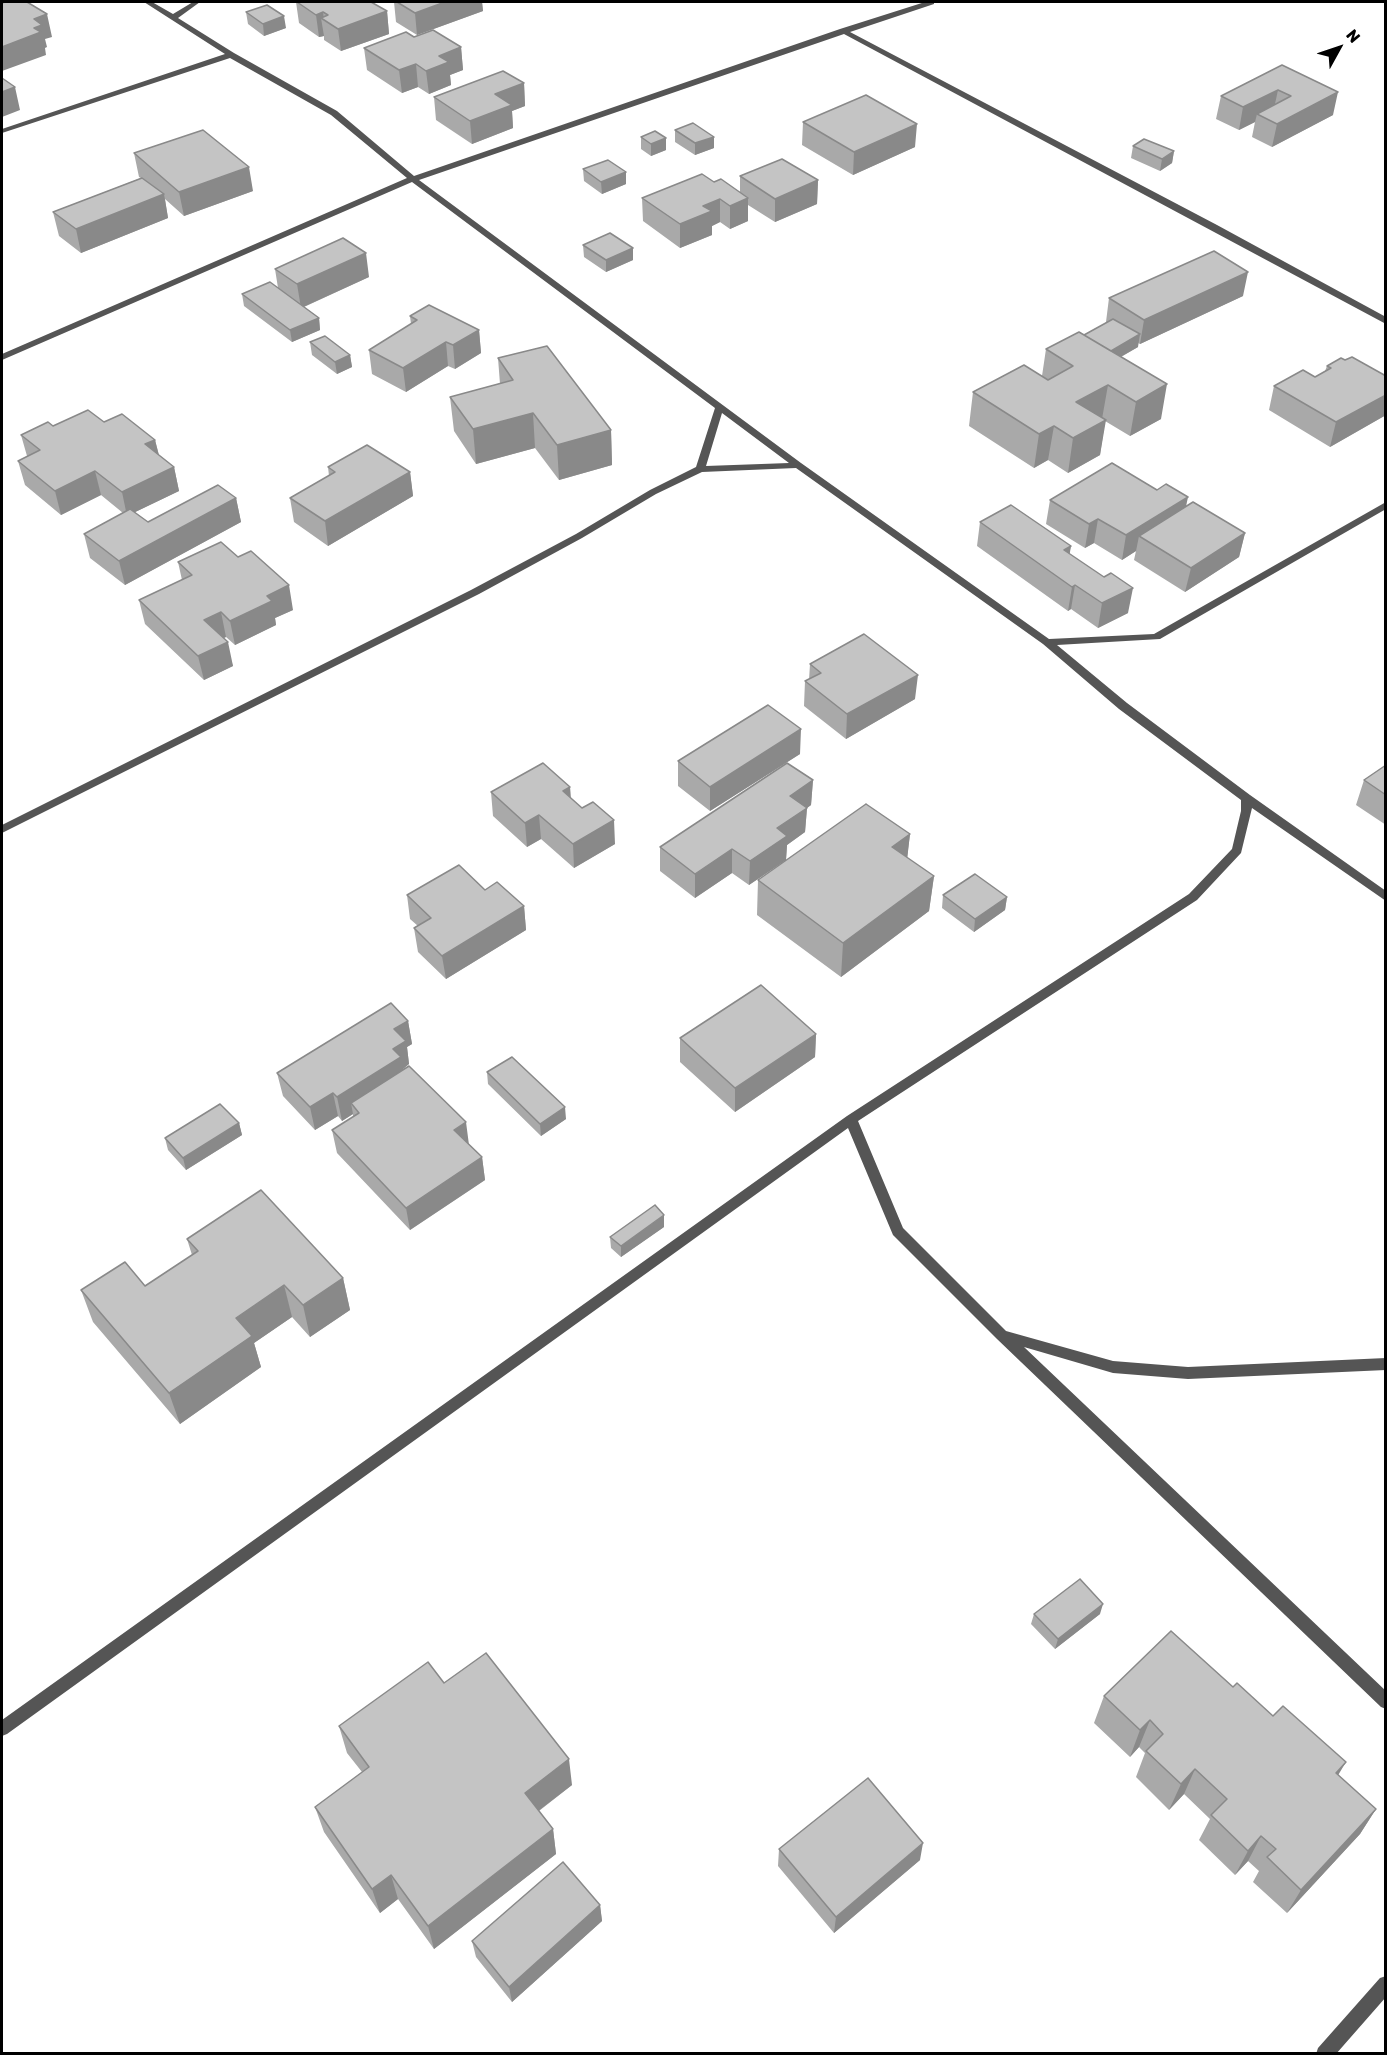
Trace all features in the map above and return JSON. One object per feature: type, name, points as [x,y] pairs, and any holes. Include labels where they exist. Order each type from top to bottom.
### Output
[{"type":"street","points":[[148,2],[231,55],[334,113],[413,179],[798,465],[1047,642],[1124,706],[1246,798],[1386,897]]},
{"type":"street","points":[[172,18],[197,2]]},
{"type":"street","points":[[2,357],[413,179],[931,2]]},
{"type":"street","points":[[843,31],[1194,216],[1386,321]]},
{"type":"street","points":[[2,131],[231,55]]},
{"type":"street","points":[[700,469],[720,406]]},
{"type":"street","points":[[2,828],[476,592],[579,536],[653,492],[700,469],[798,465]]},
{"type":"street","points":[[1047,642],[1156,637],[1386,505]]},
{"type":"street","points":[[2,1729],[852,1119],[1193,897],[1237,850],[1246,811],[1246,798]]},
{"type":"street","points":[[852,1119],[898,1231],[1002,1335],[1386,1702]]},
{"type":"street","points":[[1002,1335],[1113,1367],[1188,1373],[1386,1364]]},
{"type":"street","points":[[1324,2054],[1386,1984]]},
{"type":"building","points":[[27,2],[47,14],[34,19],[42,25],[34,28],[41,32],[2,47],[2,3]]},
{"type":"building","points":[[297,2],[371,2],[387,11],[338,29],[321,18],[328,15],[323,12],[316,15]]},
{"type":"building","points":[[397,2],[445,2],[415,13]]},
{"type":"building","points":[[267,5],[284,16],[263,24],[246,12]]},
{"type":"building","points":[[433,30],[461,47],[439,56],[449,62],[426,71],[416,64],[399,70],[364,48],[406,32],[414,37]]},
{"type":"building","points":[[1282,65],[1338,92],[1277,124],[1257,114],[1291,96],[1278,90],[1243,107],[1221,96]]},
{"type":"building","points":[[503,71],[524,83],[495,94],[512,105],[470,121],[434,97]]},
{"type":"building","points":[[2,78],[15,87],[2,92]]},
{"type":"building","points":[[866,95],[917,124],[854,152],[803,122]]},
{"type":"building","points":[[693,123],[714,137],[695,143],[675,130]]},
{"type":"building","points":[[203,130],[249,167],[179,192],[134,153]]},
{"type":"building","points":[[655,131],[666,138],[651,144],[641,137]]},
{"type":"building","points":[[1144,139],[1174,151],[1162,159],[1133,146]]},
{"type":"building","points":[[782,159],[818,180],[775,199],[740,176]]},
{"type":"building","points":[[608,160],[626,172],[601,182],[583,169]]},
{"type":"building","points":[[702,174],[714,182],[721,179],[748,198],[730,206],[720,199],[703,206],[712,211],[680,224],[642,198]]},
{"type":"building","points":[[142,178],[164,194],[76,229],[53,212]]},
{"type":"building","points":[[610,233],[633,248],[606,260],[583,245]]},
{"type":"building","points":[[343,238],[366,253],[297,284],[275,269]]},
{"type":"building","points":[[1214,251],[1248,272],[1144,320],[1109,298]]},
{"type":"building","points":[[270,282],[319,318],[290,330],[242,294]]},
{"type":"building","points":[[429,305],[479,330],[453,345],[446,342],[403,368],[369,350],[417,320],[410,316]]},
{"type":"building","points":[[1113,319],[1140,334],[1111,351],[1084,335]]},
{"type":"building","points":[[1079,332],[1167,384],[1136,402],[1108,385],[1076,402],[1106,420],[1073,438],[1054,426],[1039,434],[973,392],[1024,365],[1048,380],[1073,366],[1046,349]]},
{"type":"building","points":[[325,336],[350,355],[335,362],[310,342]]},
{"type":"building","points":[[547,346],[611,430],[557,445],[533,413],[473,429],[450,397],[513,380],[498,358]]},
{"type":"building","points":[[1352,357],[1386,376],[1386,395],[1336,422],[1274,386],[1303,370],[1315,377],[1331,368],[1327,366],[1341,358],[1345,360]]},
{"type":"building","points":[[88,410],[104,422],[122,414],[155,440],[145,444],[174,467],[122,492],[95,471],[55,491],[18,461],[40,450],[21,435],[48,422],[53,426]]},
{"type":"building","points":[[367,445],[410,472],[325,521],[290,498],[335,472],[328,467]]},
{"type":"building","points":[[1112,463],[1157,490],[1166,484],[1188,497],[1126,535],[1098,519],[1089,524],[1050,500]]},
{"type":"building","points":[[218,485],[236,498],[119,561],[84,534],[130,509],[148,522]]},
{"type":"building","points":[[1193,502],[1245,533],[1191,568],[1139,536]]},
{"type":"building","points":[[1011,505],[1071,546],[1064,550],[1104,577],[1111,573],[1133,588],[1102,603],[1075,585],[1072,587],[980,522]]},
{"type":"building","points":[[221,542],[238,557],[251,551],[289,585],[267,596],[272,601],[230,621],[221,612],[204,620],[228,642],[198,656],[139,600],[192,575],[178,562]]},
{"type":"building","points":[[864,634],[918,675],[847,714],[805,681],[821,673],[810,664]]},
{"type":"building","points":[[768,705],[801,729],[710,787],[678,761]]},
{"type":"building","points":[[543,763],[570,787],[563,791],[582,808],[593,802],[614,820],[573,844],[539,815],[525,823],[491,792]]},
{"type":"building","points":[[787,763],[813,780],[790,796],[807,808],[777,828],[787,836],[750,861],[732,849],[695,874],[660,847]]},
{"type":"building","points":[[1386,765],[1386,795],[1364,780]]},
{"type":"building","points":[[866,804],[910,834],[892,847],[934,876],[843,943],[758,880]]},
{"type":"building","points":[[459,865],[485,890],[497,882],[524,906],[442,956],[414,928],[431,918],[407,895]]},
{"type":"building","points":[[975,874],[1007,897],[975,919],[943,895]]},
{"type":"building","points":[[761,985],[816,1034],[735,1088],[680,1038]]},
{"type":"building","points":[[391,1003],[408,1021],[394,1029],[406,1041],[393,1049],[401,1057],[337,1097],[333,1093],[310,1107],[277,1073]]},
{"type":"building","points":[[512,1057],[565,1107],[540,1124],[487,1072]]},
{"type":"building","points":[[409,1066],[466,1122],[454,1130],[482,1157],[406,1208],[332,1130],[359,1113],[351,1103]]},
{"type":"building","points":[[220,1104],[239,1123],[183,1158],[165,1138]]},
{"type":"building","points":[[261,1190],[343,1278],[303,1305],[284,1285],[236,1318],[252,1336],[169,1393],[81,1290],[125,1262],[145,1286],[198,1251],[187,1239]]},
{"type":"building","points":[[655,1205],[664,1215],[621,1246],[610,1237]]},
{"type":"building","points":[[1080,1579],[1103,1604],[1058,1639],[1034,1614]]},
{"type":"building","points":[[1171,1631],[1233,1687],[1237,1683],[1273,1716],[1283,1706],[1346,1762],[1336,1773],[1376,1809],[1301,1890],[1267,1857],[1276,1849],[1261,1836],[1248,1851],[1211,1815],[1227,1799],[1195,1769],[1181,1784],[1146,1751],[1163,1734],[1150,1720],[1140,1730],[1104,1696]]},
{"type":"building","points":[[486,1653],[569,1759],[525,1793],[553,1829],[428,1926],[391,1875],[372,1889],[315,1807],[369,1767],[339,1726],[428,1662],[444,1683]]},
{"type":"building","points":[[868,1778],[923,1843],[836,1917],[779,1849]]},
{"type":"building","points":[[563,1862],[600,1905],[509,1987],[472,1941]]}]
